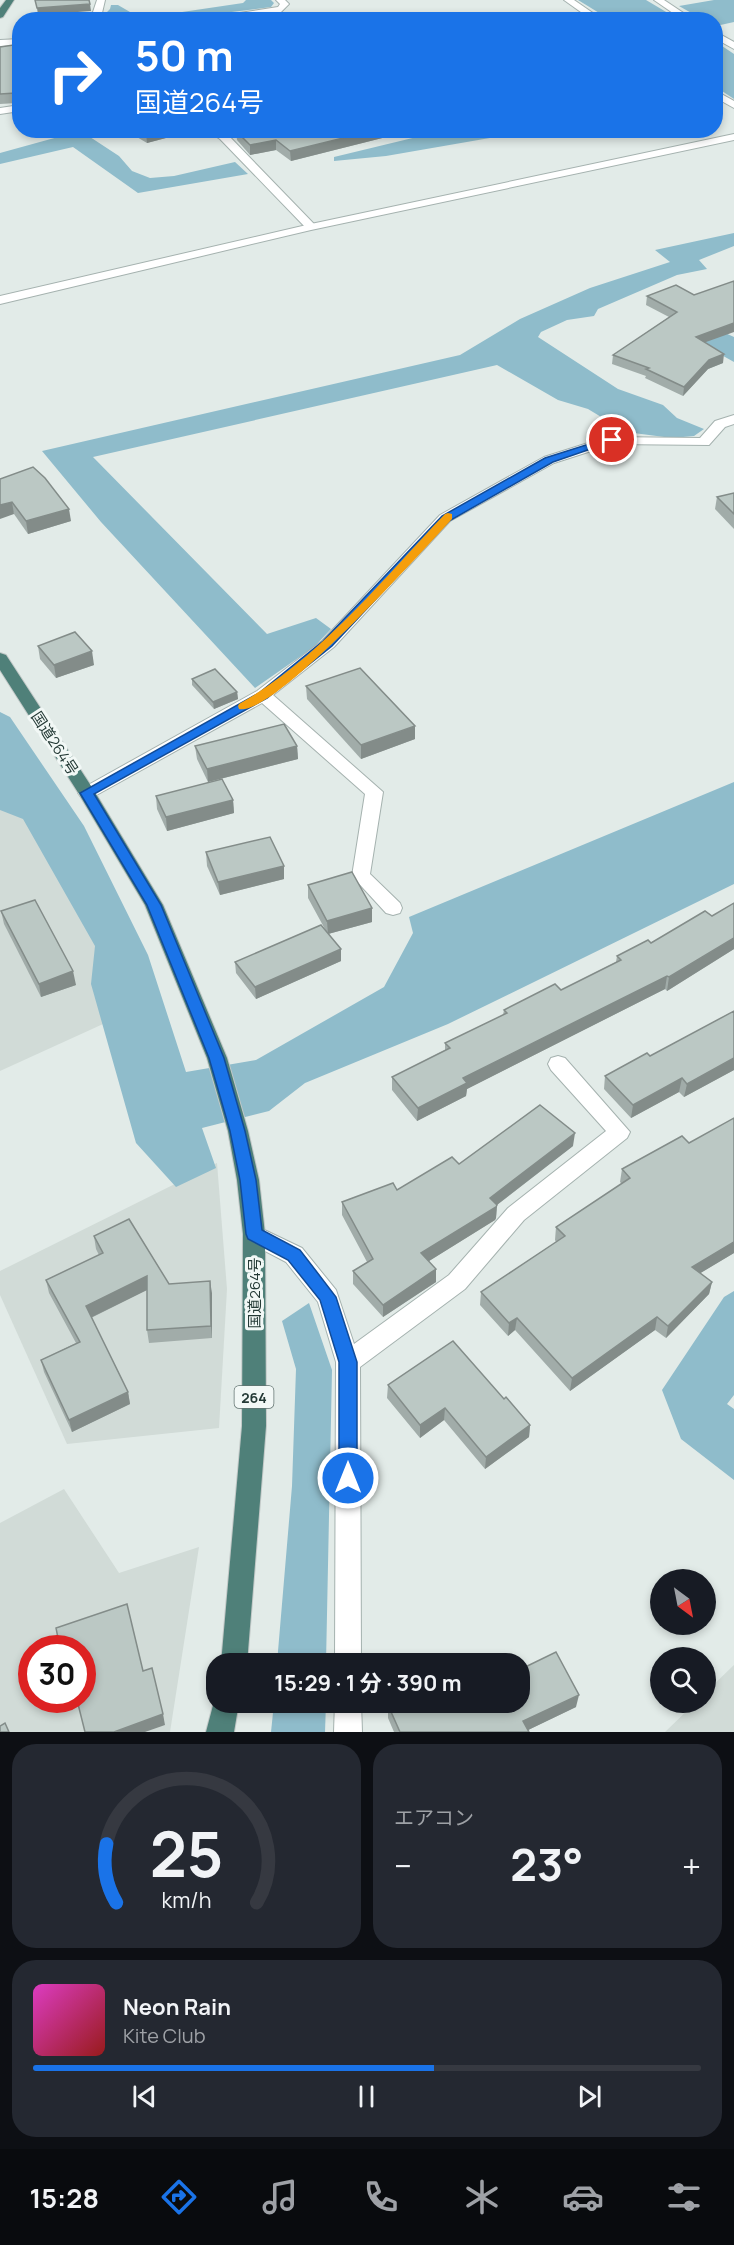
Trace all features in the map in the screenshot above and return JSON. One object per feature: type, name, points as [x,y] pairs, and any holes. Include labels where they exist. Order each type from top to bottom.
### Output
[{"type":"highway","points":[[0,15],[10,0]]},
{"type":"highway","name":"国道264号","points":[[0,658],[87,793],[154,905],[217,1058],[238,1131],[248,1180],[254,1234],[254,1426],[235,1653]]},
{"type":"highway","points":[[220,1732],[224,1713]]},
{"type":"street","points":[[258,12],[281,9],[285,4],[280,0]]},
{"type":"street","points":[[568,0],[587,12]]},
{"type":"street","points":[[658,0],[677,12]]},
{"type":"street","points":[[0,300],[311,228],[734,137]]},
{"type":"street","points":[[231,138],[311,228]]},
{"type":"street","points":[[87,793],[263,695],[328,644],[445,518],[549,460],[612,440],[704,442],[720,424],[734,418]]},
{"type":"street","points":[[263,695],[374,792],[361,876],[393,908]]},
{"type":"street","points":[[348,1362],[457,1281],[516,1214],[621,1132],[558,1064]]},
{"type":"street","points":[[254,1234],[294,1255],[328,1297],[348,1362],[348,1653]]},
{"type":"street","points":[[348,1713],[348,1732]]},
{"type":"shaded area","points":[[16,781],[136,1009],[0,1071],[0,787]]},
{"type":"shaded area","points":[[217,1163],[227,1289],[219,1428],[67,1444],[0,1295],[0,1271]]},
{"type":"shaded area","points":[[64,1489],[119,1573],[199,1547],[170,1732],[0,1732],[0,1523]]},
{"type":"shaded area","points":[[734,1665],[734,1732],[665,1732],[685,1713],[716,1713],[716,1682]]},
{"type":"water","points":[[246,0],[271,0],[274,3],[271,7],[231,12],[182,12],[243,3]]},
{"type":"water","points":[[578,0],[646,0],[666,12],[598,12]]},
{"type":"water","points":[[714,0],[734,0],[734,22],[723,24],[723,12],[690,12],[679,6]]},
{"type":"water","points":[[111,5],[118,5],[130,12],[107,12]]},
{"type":"water","points":[[723,47],[734,54],[734,99],[723,92]]},
{"type":"water","points":[[54,138],[92,138],[119,156],[132,171],[150,178],[174,176],[235,162],[248,174],[138,193],[73,147],[0,164],[0,153]]},
{"type":"water","points":[[413,138],[490,138],[386,156],[334,161],[334,157]]},
{"type":"water","points":[[734,233],[734,246],[699,260],[707,269],[677,275],[598,309],[594,316],[567,320],[541,332],[538,337],[618,389],[663,405],[677,418],[704,429],[694,436],[672,438],[626,432],[588,409],[558,400],[497,365],[93,457],[267,634],[316,618],[331,629],[314,647],[255,688],[101,522],[42,451],[460,355],[520,319],[590,288],[670,262],[655,250]]},
{"type":"water","points":[[712,327],[734,337],[734,362],[691,338]]},
{"type":"water","points":[[0,712],[10,717],[84,826],[148,955],[186,1072],[256,1060],[384,987],[413,933],[409,917],[734,782],[734,884],[448,1024],[305,1083],[269,1111],[202,1128],[216,1168],[176,1187],[136,1143],[91,984],[95,946],[23,819],[0,810]]},
{"type":"water","points":[[734,1291],[734,1395],[727,1404],[734,1409],[734,1480],[681,1439],[662,1390],[724,1297]]},
{"type":"water","points":[[309,1303],[332,1370],[326,1653],[278,1653],[292,1486],[296,1369],[282,1321]]},
{"type":"water","points":[[273,1713],[326,1713],[325,1732],[271,1732]]},
{"type":"building","points":[[35,0],[89,0],[90,4],[37,8]]},
{"type":"building","points":[[12,45],[12,93],[0,94],[0,47]]},
{"type":"building","points":[[243,138],[343,138],[290,151],[276,140],[250,145]]},
{"type":"building","points":[[734,281],[734,323],[696,337],[724,354],[709,360],[684,387],[646,369],[649,368],[613,355],[677,312],[647,296],[676,285],[694,295]]},
{"type":"building","points":[[33,467],[45,478],[69,509],[26,521],[12,502],[0,505],[0,479]]},
{"type":"building","points":[[734,493],[734,514],[717,497]]},
{"type":"building","points":[[75,632],[92,651],[54,665],[38,646]]},
{"type":"building","points":[[360,668],[415,726],[361,745],[306,686]]},
{"type":"building","points":[[215,669],[237,692],[213,702],[192,679]]},
{"type":"building","points":[[284,724],[297,746],[207,769],[195,746]]},
{"type":"building","points":[[222,779],[233,800],[166,817],[156,796]]},
{"type":"building","points":[[270,837],[284,866],[218,882],[206,852]]},
{"type":"building","points":[[352,872],[372,908],[327,921],[308,885]]},
{"type":"building","points":[[35,900],[73,971],[39,984],[1,911]]},
{"type":"building","points":[[734,903],[734,938],[669,977],[463,1078],[467,1083],[418,1108],[392,1077],[450,1048],[445,1043],[507,1013],[504,1010],[555,984],[561,990],[621,960],[617,956],[648,940],[651,943],[705,911],[712,916]]},
{"type":"building","points":[[321,925],[341,949],[255,987],[235,962]]},
{"type":"building","points":[[734,1011],[734,1058],[687,1084],[682,1078],[633,1105],[605,1076],[647,1053],[650,1056]]},
{"type":"building","points":[[540,1105],[575,1133],[490,1198],[497,1205],[496,1207],[421,1253],[436,1269],[383,1305],[353,1271],[373,1259],[342,1202],[393,1183],[397,1190],[452,1157],[459,1164]]},
{"type":"building","points":[[734,1118],[734,1242],[692,1267],[712,1282],[668,1326],[657,1317],[572,1378],[517,1318],[509,1323],[481,1292],[565,1236],[556,1227],[630,1178],[622,1169],[682,1136],[689,1143]]},
{"type":"building","points":[[129,1219],[169,1284],[210,1281],[211,1326],[147,1330],[147,1276],[86,1306],[128,1392],[69,1420],[41,1360],[80,1342],[46,1280],[103,1253],[94,1236]]},
{"type":"building","points":[[453,1341],[530,1425],[486,1457],[445,1408],[420,1425],[388,1385]]},
{"type":"building","points":[[127,1604],[143,1671],[152,1668],[163,1714],[114,1732],[85,1732],[80,1713],[96,1713],[96,1635],[57,1635],[56,1628]]},
{"type":"building","points":[[556,1652],[579,1695],[523,1721],[529,1732],[400,1732],[392,1713],[530,1713],[530,1665]]},
{"type":"building","points":[[5,1723],[9,1732],[0,1732],[0,1726]]},
{"type":"slow traffic","points":[[244,706],[263,695],[328,644],[448,517]]},
{"type":"route","points":[[348,1478],[348,1362],[328,1297],[294,1255],[254,1234],[248,1180],[238,1131],[217,1058],[154,905],[87,793],[263,695],[328,644],[445,518],[549,460],[612,440]]}]
